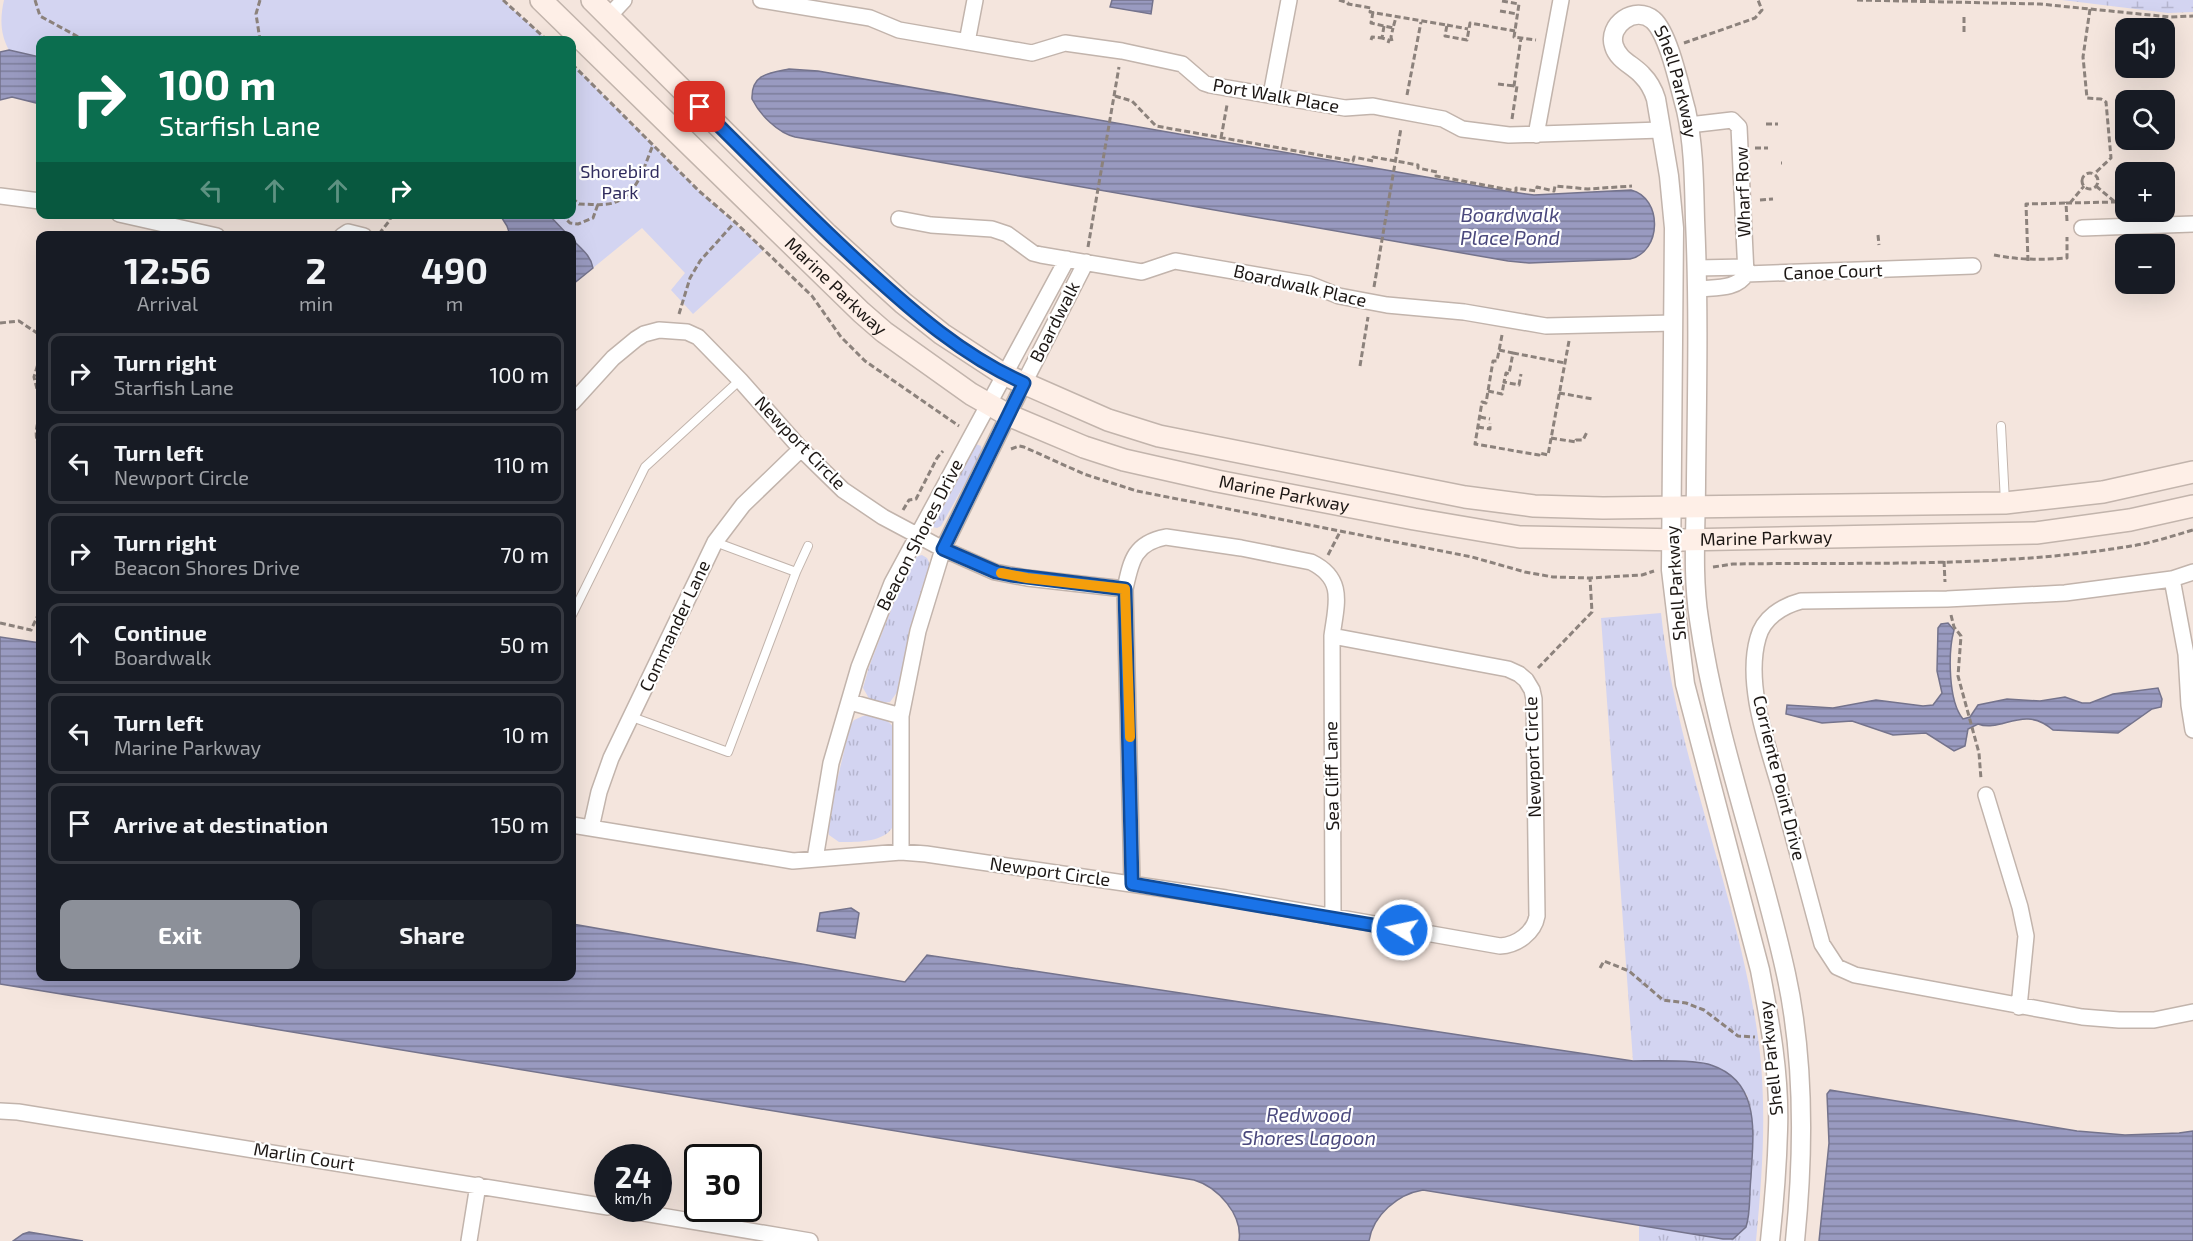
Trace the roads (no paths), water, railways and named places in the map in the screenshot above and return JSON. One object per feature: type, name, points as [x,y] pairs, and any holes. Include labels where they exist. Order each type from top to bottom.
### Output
[{"type":"main road","name":"Marine Parkway","points":[[541,0],[884,332],[971,394],[1008,415],[1084,447],[1124,460],[1217,481],[1520,537],[1671,541],[2036,533],[2130,520],[2193,506]]},
{"type":"main road","name":"Marine Parkway","points":[[598,5],[827,234],[903,303],[942,334],[1003,374],[1108,420],[1159,436],[1465,497],[1534,506],[1603,508],[2005,503],[2103,492],[2193,472]]},
{"type":"street","points":[[598,5],[624,0]]},
{"type":"street","name":"Port Walk Place","points":[[761,0],[870,18],[899,30],[1032,53],[1065,43],[1122,51],[1182,64],[1204,83],[1345,108],[1372,106],[1443,119],[1462,129],[1509,135],[1661,130]]},
{"type":"street","points":[[967,42],[975,0]]},
{"type":"street","points":[[1271,95],[1289,0]]},
{"type":"street","points":[[1536,135],[1561,0]]},
{"type":"street","points":[[1641,0],[1649,18]]},
{"type":"street","name":"Shell Parkway","points":[[1770,1241],[1778,1128],[1772,1036],[1760,970],[1686,684],[1671,570],[1674,228],[1669,176],[1652,87],[1641,74],[1620,58],[1612,33],[1623,20],[1637,15],[1649,18],[1656,24],[1665,41],[1680,86],[1692,145],[1698,288],[1695,540],[1698,617],[1713,696],[1786,975],[1796,1037],[1801,1100],[1800,1193],[1795,1241]]},
{"type":"street","name":"Wharf Row","points":[[1689,125],[1730,120],[1735,121],[1739,127],[1746,271]]},
{"type":"street","points":[[0,196],[36,200]]},
{"type":"street","points":[[140,219],[194,231]]},
{"type":"street","name":"Boardwalk Place","points":[[899,219],[931,225],[992,228],[1007,234],[1034,253],[1066,259],[1142,272],[1174,261],[1181,262],[1309,284],[1339,296],[1387,305],[1464,312],[1546,326],[1674,323]]},
{"type":"street","points":[[2082,228],[2193,224]]},
{"type":"street","name":"Boardwalk","points":[[1003,374],[1066,259]]},
{"type":"street","name":"Boardwalk","points":[[1008,415],[1086,262]]},
{"type":"street","name":"Canoe Court","points":[[1697,268],[1746,271],[1973,266]]},
{"type":"street","name":"Canoe Court","points":[[1698,288],[1734,285],[1740,282],[1746,271]]},
{"type":"street","name":"Newport Circle","points":[[576,399],[628,344],[652,331],[687,332],[698,337],[740,380],[801,449],[843,490],[883,517],[943,549],[996,572],[1027,578],[1125,589]]},
{"type":"street","name":"Beacon Shores Drive","points":[[814,859],[831,763],[859,667],[892,583],[1003,374]]},
{"type":"street","name":"Beacon Shores Drive","points":[[901,852],[901,717],[918,631],[943,549],[1008,415]]},
{"type":"street","name":"Commander Lane","points":[[591,828],[599,792],[611,758],[715,542],[743,505],[801,449]]},
{"type":"street","points":[[1132,884],[1125,589],[1132,559],[1155,539],[1167,537],[1311,562],[1329,574],[1336,588],[1332,636]]},
{"type":"street","name":"Corriente Point Drive","points":[[2193,572],[2172,579],[2066,593],[1792,603],[1764,624],[1758,637],[1754,661],[1758,706],[1822,944],[1837,967],[1855,975],[2082,1017],[2154,1020],[2193,1011]]},
{"type":"street","points":[[2172,579],[2185,645],[2193,730]]},
{"type":"street","name":"Newport Circle","points":[[576,826],[793,861],[901,852],[926,854],[1132,884],[1500,946],[1508,946],[1521,939],[1532,929],[1537,916],[1534,699],[1526,680],[1520,674],[1503,668],[1332,636]]},
{"type":"street","name":"Sea Cliff Lane","points":[[1332,636],[1333,917]]},
{"type":"street","points":[[850,702],[901,717]]},
{"type":"street","points":[[1986,795],[2024,928],[2025,950],[2019,1007]]},
{"type":"street","name":"Marlin Court","points":[[0,1110],[594,1205]]},
{"type":"street","points":[[469,1241],[478,1185]]},
{"type":"street","points":[[672,1218],[810,1241]]},
{"type":"lane","points":[[576,607],[645,467],[740,380]]},
{"type":"lane","points":[[2001,426],[2005,503]]},
{"type":"lane","points":[[715,542],[796,572]]},
{"type":"lane","points":[[632,717],[728,752],[808,546]]},
{"type":"water","points":[[1112,0],[1153,0],[1151,14],[1110,7]]},
{"type":"water","points":[[9,50],[36,56],[36,103],[12,97],[0,100],[0,52]]},
{"type":"water","name":"Boardwalk Place Pond","points":[[789,69],[818,71],[1512,192],[1534,195],[1631,190],[1641,195],[1649,203],[1653,214],[1653,236],[1641,254],[1630,259],[1529,263],[1508,261],[795,137],[782,132],[770,122],[752,99],[752,91],[758,80],[768,74]]},
{"type":"water","points":[[503,219],[553,219],[564,231],[509,231]]},
{"type":"water","points":[[576,243],[588,255],[593,268],[576,282]]},
{"type":"water","points":[[1948,623],[1954,630],[1950,663],[1952,689],[1954,701],[1963,719],[1970,717],[1978,705],[2007,699],[2040,701],[2065,697],[2082,703],[2090,703],[2113,694],[2158,688],[2162,699],[2161,707],[2152,709],[2118,733],[2053,730],[2032,719],[1987,726],[1978,724],[1968,729],[1965,746],[1954,751],[1926,733],[1893,735],[1852,721],[1822,723],[1786,714],[1787,705],[1833,708],[1876,700],[1923,706],[1933,705],[1942,693],[1937,671],[1938,628],[1941,624]]},
{"type":"water","name":"Redwood Shores Lagoon","points":[[0,637],[36,642],[36,981],[576,981],[576,925],[905,982],[927,955],[1633,1061],[1704,1063],[1727,1073],[1739,1084],[1747,1097],[1753,1128],[1748,1221],[1746,1227],[1733,1239],[1723,1239],[1423,1190],[1405,1196],[1388,1207],[1381,1214],[1371,1232],[1369,1241],[1239,1241],[1237,1221],[1227,1203],[1212,1189],[1194,1180],[0,984]]},
{"type":"water","points":[[851,908],[859,913],[855,938],[817,931],[820,913]]},
{"type":"water","points":[[1830,1090],[2077,1131],[2125,1135],[2193,1131],[2193,1241],[1819,1241],[1829,1143],[1827,1094]]},
{"type":"water","points":[[29,1232],[83,1241],[13,1241]]},
{"type":"park label","name":"Shorebird Park","points":[[620,182]]}]
